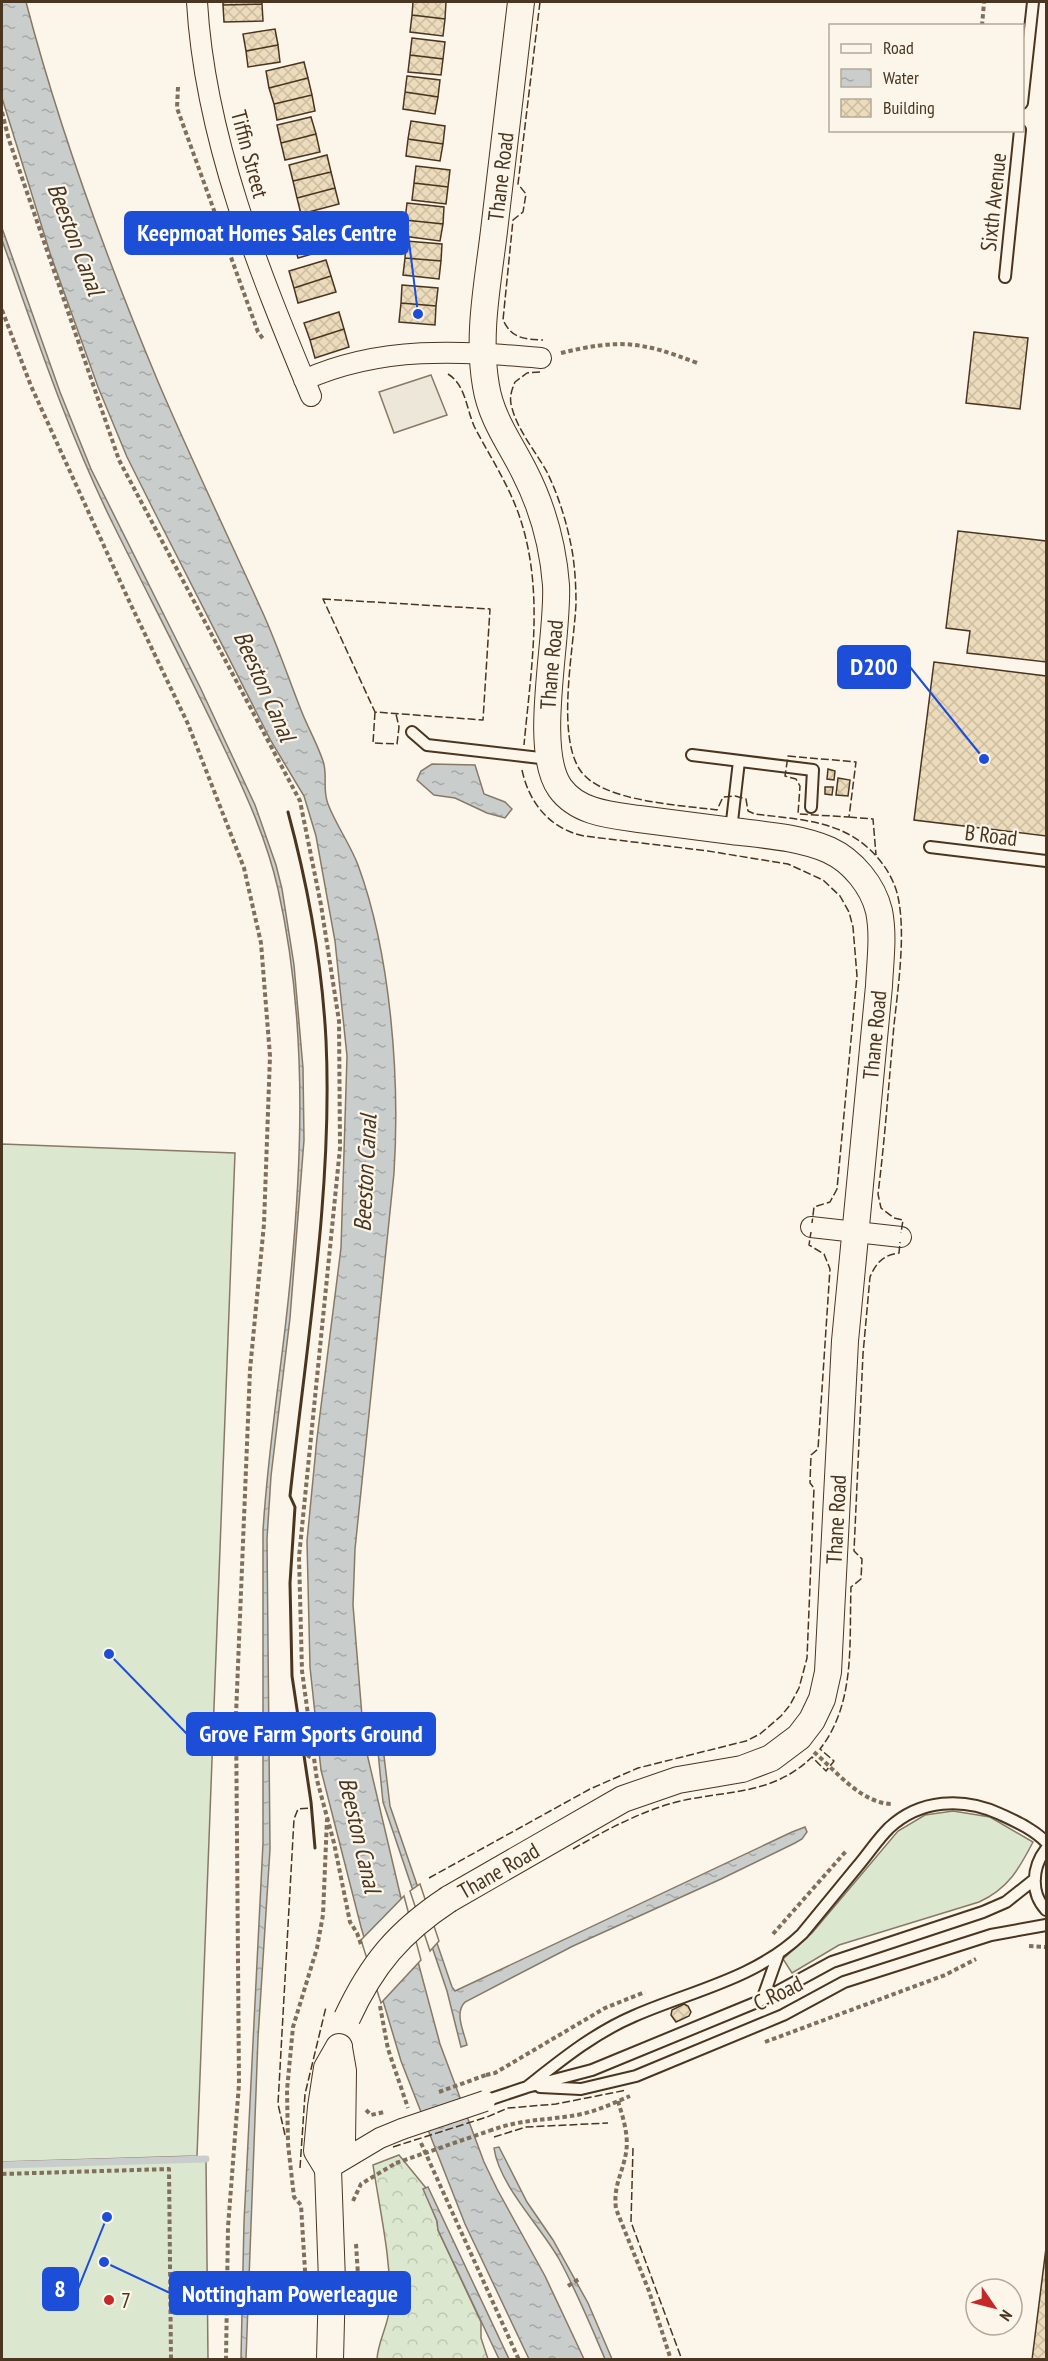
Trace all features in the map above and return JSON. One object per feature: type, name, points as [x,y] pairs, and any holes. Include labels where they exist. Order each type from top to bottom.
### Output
[{"type":"street","name":"Tiffin Street","points":[[196,2],[204,69],[233,185],[260,270],[308,388],[347,365],[379,358],[455,351],[542,358]]},
{"type":"street","name":"Thane Road","points":[[327,2169],[342,2143],[343,2071],[339,2048],[347,2018],[368,1976],[410,1927],[449,1899],[623,1799],[678,1780],[742,1769],[771,1758],[799,1737],[812,1720],[822,1699],[828,1672],[843,1363],[879,986],[881,944],[879,910],[868,885],[860,874],[840,856],[829,850],[781,837],[618,816],[590,810],[566,795],[554,777],[549,759],[548,712],[556,601],[554,567],[537,501],[490,406],[482,353],[486,297],[521,2]]},
{"type":"street","points":[[811,1227],[900,1237]]},
{"type":"street","points":[[330,2360],[332,2281],[327,2169],[380,2138],[485,2101]]},
{"type":"lane","points":[[1024,93],[1033,2]]},
{"type":"lane","name":"Sixth Avenue","points":[[1005,277],[1020,132]]},
{"type":"lane","points":[[412,732],[427,745],[549,759]]},
{"type":"lane","points":[[692,755],[813,770],[811,807]]},
{"type":"lane","points":[[731,831],[739,761]]},
{"type":"lane","name":"B Road","points":[[930,847],[1047,861]]},
{"type":"lane","name":"C Road","points":[[527,2087],[580,2046],[632,2017],[728,1980],[778,1954],[802,1934],[888,1830],[912,1812],[941,1803],[984,1807],[1024,1825],[1038,1833],[1047,1842]]},
{"type":"lane","points":[[1047,1849],[1036,1866],[1035,1879],[1036,1892],[1047,1910]]},
{"type":"lane","name":"C Road","points":[[485,2101],[592,2070],[762,2000],[832,1962],[983,1912],[1006,1902],[1035,1879]]},
{"type":"lane","name":"C Road","points":[[527,2087],[581,2089],[636,2076],[783,2015],[844,1982],[991,1935],[1047,1925]]},
{"type":"lane","name":"C Road","points":[[762,2000],[778,1954]]},
{"type":"path","points":[[982,24],[984,2]]},
{"type":"path","points":[[178,87],[177,108],[201,179],[258,332],[270,348]]},
{"type":"path","points":[[2,112],[9,140],[119,460],[300,801],[321,904],[339,1021],[340,1148],[299,1557],[302,1671],[317,1780],[327,1815]]},
{"type":"path","points":[[2,310],[31,386],[188,724],[244,868],[261,943],[270,1056],[264,1224],[250,1370],[236,1715],[239,2084],[228,2228],[226,2360]]},
{"type":"path","points":[[542,358],[595,345],[628,343],[662,349],[697,363]]},
{"type":"path","points":[[308,1758],[313,1749]]},
{"type":"path","points":[[808,1755],[813,1751],[863,1794],[878,1803],[892,1804],[884,1812]]},
{"type":"path","points":[[767,1941],[853,1843]]},
{"type":"path","points":[[1022,1947],[1047,1947]]},
{"type":"path","points":[[761,2044],[945,1975],[984,1955]]},
{"type":"path","points":[[486,2075],[495,2073],[604,2008],[650,1990]]},
{"type":"path","points":[[368,2178],[396,2163],[513,2122],[580,2114],[618,2101],[627,2141],[626,2154],[616,2184],[616,2210],[650,2291],[671,2360]]},
{"type":"path","points":[[420,2140],[519,2360]]},
{"type":"path","points":[[2,2174],[169,2169],[171,2360]]},
{"type":"path","points":[[568,2286],[579,2279]]},
{"type":"green space","points":[[2,1144],[235,1153],[197,2156],[2,2162]]},
{"type":"green space","points":[[953,1811],[990,1817],[1033,1842],[1012,1877],[998,1891],[979,1902],[839,1945],[792,1973],[783,1959],[812,1933],[898,1831],[925,1815]]},
{"type":"green space","points":[[399,2155],[426,2188],[424,2189],[437,2221],[438,2230],[481,2322],[481,2338],[488,2359],[377,2359],[389,2312],[390,2287],[373,2165]]},
{"type":"green space","points":[[206,2159],[208,2359],[2,2359],[2,2165]]},
{"type":"shaded area","points":[[431,375],[447,415],[394,433],[379,392]]},
{"type":"water","name":"Beeston Canal","points":[[2,2],[26,2],[69,147],[121,290],[172,413],[273,636],[323,761],[328,804],[355,857],[369,900],[378,938],[391,1017],[396,1136],[355,1549],[353,1605],[364,1741],[401,1898],[440,2044],[484,2162],[545,2276],[584,2359],[529,2359],[465,2224],[401,2061],[361,1927],[321,1770],[310,1667],[307,1541],[317,1438],[341,1248],[347,1056],[335,941],[316,836],[304,796],[271,741],[127,457],[98,387],[50,253],[2,98]]},
{"type":"water","points":[[2,228],[60,392],[91,469],[200,687],[255,805],[282,889],[294,965],[303,1068],[304,1140],[290,1318],[271,1476],[267,1539],[270,1849],[258,2038],[246,2359],[241,2359],[244,2222],[263,1843],[263,1531],[296,1219],[300,1108],[295,998],[278,889],[262,835],[241,783],[81,455],[2,240]]},
{"type":"water","points":[[432,764],[475,765],[484,794],[505,802],[512,809],[505,818],[487,813],[455,798],[434,795],[417,780],[421,771]]},
{"type":"water","points":[[378,1752],[384,1756],[390,1806],[455,1991],[792,1832],[805,1827],[807,1832],[795,1843],[573,1946],[465,2002],[460,2017],[467,2045],[461,2047],[447,1991],[383,1802]]},
{"type":"water","points":[[499,2147],[527,2202],[553,2240],[588,2303],[612,2359],[605,2359],[559,2259],[504,2176],[497,2162],[494,2148]]},
{"type":"water","points":[[428,2187],[509,2359],[499,2359],[438,2230],[437,2221],[423,2189]]},
{"type":"pier","points":[[420,1884],[439,1941],[430,1951],[410,1891]]},
{"type":"pier","points":[[404,1896],[421,1960],[381,2003],[361,1940]]},
{"type":"building","points":[[223,2],[262,2],[262,4],[223,5]]},
{"type":"building","points":[[413,2],[446,2],[445,19],[412,15]]},
{"type":"building","points":[[262,4],[263,21],[224,22],[223,5]]},
{"type":"building","points":[[412,15],[445,19],[443,36],[410,32]]},
{"type":"building","points":[[275,29],[278,45],[246,51],[243,34]]},
{"type":"building","points":[[412,38],[445,42],[443,59],[410,55]]},
{"type":"building","points":[[278,45],[280,62],[248,67],[246,51]]},
{"type":"building","points":[[410,55],[443,59],[441,75],[408,72]]},
{"type":"building","points":[[304,62],[308,78],[269,88],[266,71]]},
{"type":"building","points":[[407,76],[440,80],[438,97],[405,92]]},
{"type":"building","points":[[308,78],[312,95],[274,104],[269,88]]},
{"type":"building","points":[[405,92],[438,97],[435,114],[403,109]]},
{"type":"building","points":[[312,95],[315,111],[277,120],[274,104]]},
{"type":"building","points":[[311,117],[316,134],[281,143],[277,125]]},
{"type":"building","points":[[411,121],[445,126],[443,144],[408,139]]},
{"type":"building","points":[[316,134],[320,152],[285,160],[281,143]]},
{"type":"building","points":[[408,139],[443,144],[440,161],[406,156]]},
{"type":"building","points":[[327,155],[331,172],[293,181],[289,165]]},
{"type":"building","points":[[416,166],[450,170],[448,187],[414,183]]},
{"type":"building","points":[[331,172],[335,188],[297,198],[293,181]]},
{"type":"building","points":[[414,183],[448,187],[446,204],[412,200]]},
{"type":"building","points":[[335,188],[339,204],[301,214],[297,198]]},
{"type":"building","points":[[407,203],[444,207],[443,224],[405,220]]},
{"type":"building","points":[[405,220],[443,224],[440,241],[403,236]]},
{"type":"building","points":[[327,230],[333,248],[298,258],[293,241]]},
{"type":"building","points":[[406,241],[442,244],[441,261],[405,258]]},
{"type":"building","points":[[405,258],[441,261],[439,279],[403,275]]},
{"type":"building","points":[[326,260],[331,276],[294,288],[289,271]]},
{"type":"building","points":[[331,276],[336,292],[298,303],[294,288]]},
{"type":"building","points":[[402,285],[438,288],[436,306],[401,303]]},
{"type":"building","points":[[401,303],[436,306],[435,325],[399,322]]},
{"type":"building","points":[[339,312],[344,329],[310,340],[304,323]]},
{"type":"building","points":[[344,329],[349,347],[315,358],[310,340]]},
{"type":"building","points":[[974,332],[1028,338],[1020,409],[966,403]]},
{"type":"building","points":[[958,531],[1046,541],[1046,662],[967,653],[970,631],[946,628]]},
{"type":"building","points":[[934,662],[1046,676],[1046,836],[914,820]]},
{"type":"building","points":[[828,769],[835,771],[834,780],[827,779]]},
{"type":"building","points":[[838,778],[850,780],[848,796],[836,795]]},
{"type":"building","points":[[825,787],[833,787],[832,795],[825,794]]},
{"type":"building","points":[[684,2004],[691,2012],[689,2016],[676,2022],[671,2015],[672,2010]]},
{"type":"building","points":[[1046,2248],[1046,2360],[1032,2360]]},
{"type":"waterway","points":[[2,2165],[206,2159]]},
{"type":"fence","points":[[540,2],[518,184],[526,194],[523,212],[513,220],[503,320],[510,331],[519,337],[543,340]]},
{"type":"fence","points":[[540,372],[527,373],[515,382],[511,401],[518,425],[547,472],[555,491],[572,550],[576,604],[568,713],[569,735],[573,754],[580,770],[590,781],[605,789],[643,800],[717,810],[723,797],[735,796],[746,799],[748,811],[755,814],[829,826],[855,838],[867,847],[878,858],[894,883],[900,912],[900,961],[878,1194],[881,1208],[894,1218],[903,1220],[901,1233]]},
{"type":"fence","points":[[448,374],[463,392],[476,430],[510,493],[527,543],[532,572],[534,629],[524,745]]},
{"type":"fence","points":[[323,599],[490,609],[483,720],[375,712],[323,599]]},
{"type":"fence","points":[[375,712],[373,743],[397,744],[399,727],[396,714]]},
{"type":"fence","points":[[788,756],[856,762],[849,817],[798,814],[800,786],[796,779],[785,776],[788,756]]},
{"type":"fence","points":[[522,770],[530,793],[543,813],[551,821],[572,833],[788,864],[823,880],[840,896],[849,912],[853,927],[857,976],[837,1189],[830,1202],[814,1207],[812,1223]]},
{"type":"fence","points":[[849,817],[873,819],[876,855]]},
{"type":"fence","points":[[429,1878],[590,1789],[638,1768],[746,1741],[760,1734],[790,1705],[799,1688],[807,1658],[814,1488],[810,1483],[811,1455],[818,1449],[830,1269],[824,1254],[809,1245],[811,1232]]},
{"type":"fence","points":[[573,1849],[620,1824],[669,1804],[762,1786],[779,1780],[812,1757],[826,1771],[834,1761],[820,1749],[832,1731],[845,1692],[850,1650],[851,1587],[861,1579],[862,1559],[854,1551],[863,1354],[870,1277],[881,1260],[899,1253],[900,1242]]},
{"type":"fence","points":[[285,2135],[278,2104],[294,1819],[298,1809],[312,1808]]},
{"type":"fence","points":[[300,2168],[305,2094],[326,2007]]},
{"type":"fence","points":[[393,2147],[508,2108],[556,2104],[627,2090]]},
{"type":"fence","points":[[494,2137],[526,2127],[608,2123]]},
{"type":"fence","points":[[633,2148],[631,2222],[682,2360]]},
{"type":"wall","points":[[288,812],[313,925],[326,1040],[326,1153],[322,1211],[290,1496],[295,1507],[290,1583],[292,1676],[311,1802],[315,1848]]},
{"type":"place","name":"Keepmoat Homes Sales Centre","points":[[418,314]]},
{"type":"place","name":"D200","points":[[984,759]]},
{"type":"place","name":"Grove Farm Sports Ground","points":[[109,1654]]},
{"type":"place","name":"8","points":[[107,2217]]},
{"type":"place","name":"Nottingham Powerleague","points":[[104,2262]]},
{"type":"place","name":"7","points":[[109,2300]]}]
